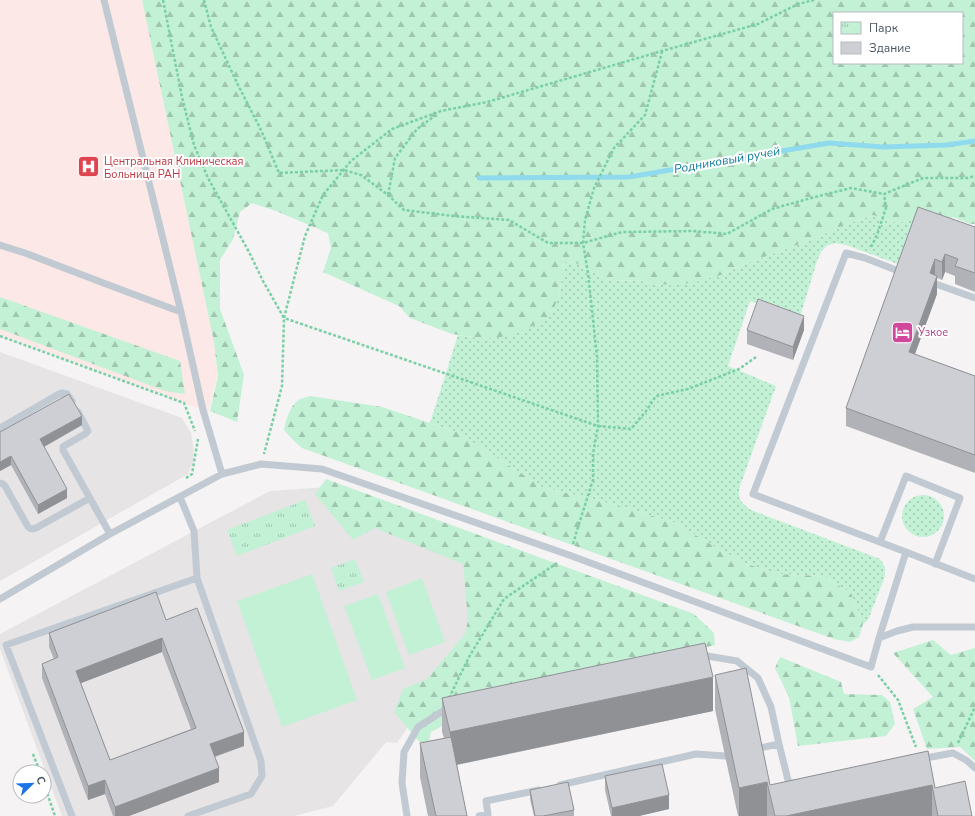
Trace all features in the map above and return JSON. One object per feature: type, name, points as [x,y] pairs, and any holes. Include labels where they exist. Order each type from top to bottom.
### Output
[{"type":"lane","points":[[104,0],[181,312],[203,410],[222,474]]},
{"type":"lane","points":[[0,245],[181,312]]},
{"type":"lane","points":[[902,272],[865,258],[846,253],[753,494],[975,579]]},
{"type":"lane","points":[[933,283],[975,298]]},
{"type":"lane","points":[[0,428],[59,394],[67,394],[88,431],[64,446],[63,449],[110,534]]},
{"type":"lane","points":[[0,599],[110,534],[222,474],[261,464],[322,469],[569,555],[871,667],[906,552]]},
{"type":"lane","points":[[880,542],[906,476],[960,498],[935,564]]},
{"type":"lane","points":[[0,483],[5,486],[27,525],[32,529],[90,498]]},
{"type":"lane","points":[[180,497],[194,531],[196,578],[261,761],[262,776],[251,794],[188,816]]},
{"type":"lane","points":[[72,816],[6,645],[196,578]]},
{"type":"lane","points":[[879,638],[897,631],[913,628],[975,627]]},
{"type":"lane","points":[[692,659],[707,656],[737,661],[758,678],[771,707],[789,784],[805,781]]},
{"type":"lane","points":[[408,816],[402,783],[404,752],[418,728],[443,711],[458,708]]},
{"type":"lane","points":[[755,749],[779,744]]},
{"type":"lane","points":[[913,760],[953,753],[966,760],[975,768]]},
{"type":"lane","points":[[556,786],[696,754],[725,756]]},
{"type":"lane","points":[[479,816],[489,815],[486,802],[548,788]]},
{"type":"path","points":[[163,0],[182,97],[194,145],[208,178],[284,318],[598,426],[631,430],[656,396],[688,389],[739,369],[756,356]]},
{"type":"path","points":[[204,0],[212,27],[238,85],[261,130],[279,173],[344,170],[361,175],[388,195],[404,210],[454,216],[509,220],[548,243],[583,243],[622,232],[693,231],[727,234],[772,209],[851,188],[884,194],[923,178],[967,178],[975,176]]},
{"type":"path","points":[[261,464],[282,386],[284,318],[305,236],[323,195],[351,161],[392,129],[440,111],[487,102],[758,24],[798,4],[814,0]]},
{"type":"path","points":[[443,711],[469,657],[504,599],[569,555],[593,480],[593,454],[598,426],[596,357],[588,273],[583,243],[585,220],[594,188],[614,148],[645,115],[662,51]]},
{"type":"path","points":[[388,195],[395,158],[418,129],[440,111]]},
{"type":"path","points":[[865,258],[877,236],[886,208],[884,194]]},
{"type":"path","points":[[0,336],[184,403],[198,440],[192,474],[185,478]]},
{"type":"path","points":[[871,667],[898,700],[921,759]]},
{"type":"path","points":[[953,753],[975,707]]},
{"type":"path","points":[[51,804],[55,816]]},
{"type":"shaded area","name":"Центральная Клиническая Больница РАН","points":[[0,0],[142,0],[214,342],[217,375],[208,413],[0,334]]},
{"type":"shaded area","points":[[0,352],[182,418],[191,433],[194,451],[193,463],[188,474],[0,581]]},
{"type":"shaded area","points":[[327,487],[489,558],[494,602],[397,743],[386,742],[333,806],[294,816],[62,816],[52,789],[52,764],[43,764],[0,649],[0,634],[270,491]]},
{"type":"green space","points":[[142,0],[975,0],[975,224],[970,224],[953,217],[942,224],[921,218],[897,223],[873,215],[745,264],[721,275],[692,283],[652,285],[639,280],[611,281],[576,263],[564,262],[559,298],[547,319],[513,335],[487,339],[452,334],[410,318],[399,306],[323,272],[331,248],[328,233],[276,211],[252,203],[240,212],[233,239],[220,260],[220,309],[244,375],[237,422],[210,411],[218,376],[214,342]]},
{"type":"green space","points":[[873,215],[897,223],[921,218],[898,264],[846,245],[835,243],[826,246],[821,252],[817,261],[799,320],[750,301],[728,366],[776,386],[740,486],[739,494],[741,500],[751,510],[880,559],[885,567],[885,576],[868,620],[863,624],[851,593],[823,576],[776,574],[747,564],[720,550],[676,523],[612,504],[542,487],[457,432],[430,423],[458,335],[487,339],[559,298],[564,262],[576,263],[611,281],[639,280],[652,285],[664,284],[721,275],[745,264]]},
{"type":"green space","points":[[0,297],[180,361],[185,394],[165,391],[0,329]]},
{"type":"green space","points":[[310,396],[382,407],[457,432],[542,487],[612,504],[676,523],[720,550],[747,564],[776,574],[823,576],[851,593],[863,624],[859,637],[850,642],[834,639],[302,448],[284,430],[287,417],[294,405],[300,399]]},
{"type":"green space","points":[[326,479],[694,614],[714,633],[715,645],[506,692],[431,732],[427,751],[394,712],[403,689],[427,679],[465,634],[468,620],[463,564],[375,528],[353,540],[315,494]]},
{"type":"green space","points":[[923,495],[938,501],[944,516],[938,531],[923,537],[908,531],[902,516],[908,501]]},
{"type":"green space","points":[[305,500],[315,526],[237,556],[227,530]]},
{"type":"green space","points":[[355,559],[364,582],[339,591],[331,568]]},
{"type":"green space","points":[[312,574],[357,700],[282,727],[237,601]]},
{"type":"green space","points":[[422,578],[445,642],[409,655],[386,592]]},
{"type":"green space","points":[[378,594],[405,668],[372,680],[344,606]]},
{"type":"green space","points":[[933,640],[951,655],[975,648],[975,761],[960,747],[927,749],[913,709],[933,697],[893,653]]},
{"type":"green space","points":[[780,657],[841,682],[844,694],[882,695],[890,702],[895,724],[886,736],[798,746],[789,697],[775,668]]},
{"type":"building","name":"Узкое","points":[[918,207],[975,227],[975,273],[955,266],[958,259],[945,254],[942,262],[935,259],[930,273],[937,276],[909,352],[975,376],[975,455],[846,408]]},
{"type":"building","points":[[758,299],[804,316],[793,347],[747,330]]},
{"type":"building","points":[[69,394],[82,416],[40,439],[67,489],[38,505],[11,456],[0,462],[0,432]]},
{"type":"building","points":[[156,592],[166,620],[197,608],[244,732],[210,744],[219,768],[115,807],[105,780],[88,786],[42,664],[58,657],[49,633]],"holes":[[[162,638],[196,728],[110,760],[76,671]]]},
{"type":"building","points":[[705,643],[713,677],[450,732],[442,698]]},
{"type":"building","points":[[746,668],[770,785],[928,751],[935,788],[965,781],[972,816],[938,816],[932,785],[786,816],[775,816],[767,782],[739,788],[715,675]]},
{"type":"building","points":[[451,737],[467,816],[436,816],[420,743]]},
{"type":"building","points":[[662,764],[669,795],[612,808],[605,776]]},
{"type":"building","points":[[568,782],[574,810],[543,816],[535,816],[530,790]]},
{"type":"waterway","name":"Родниковый ручей","points":[[479,178],[629,177],[829,143],[883,147],[946,145],[975,141]]},
{"type":"place","name":"Центральная Клиническая Больница РАН","points":[[88,167]]},
{"type":"place","name":"Узкое","points":[[902,332]]}]
